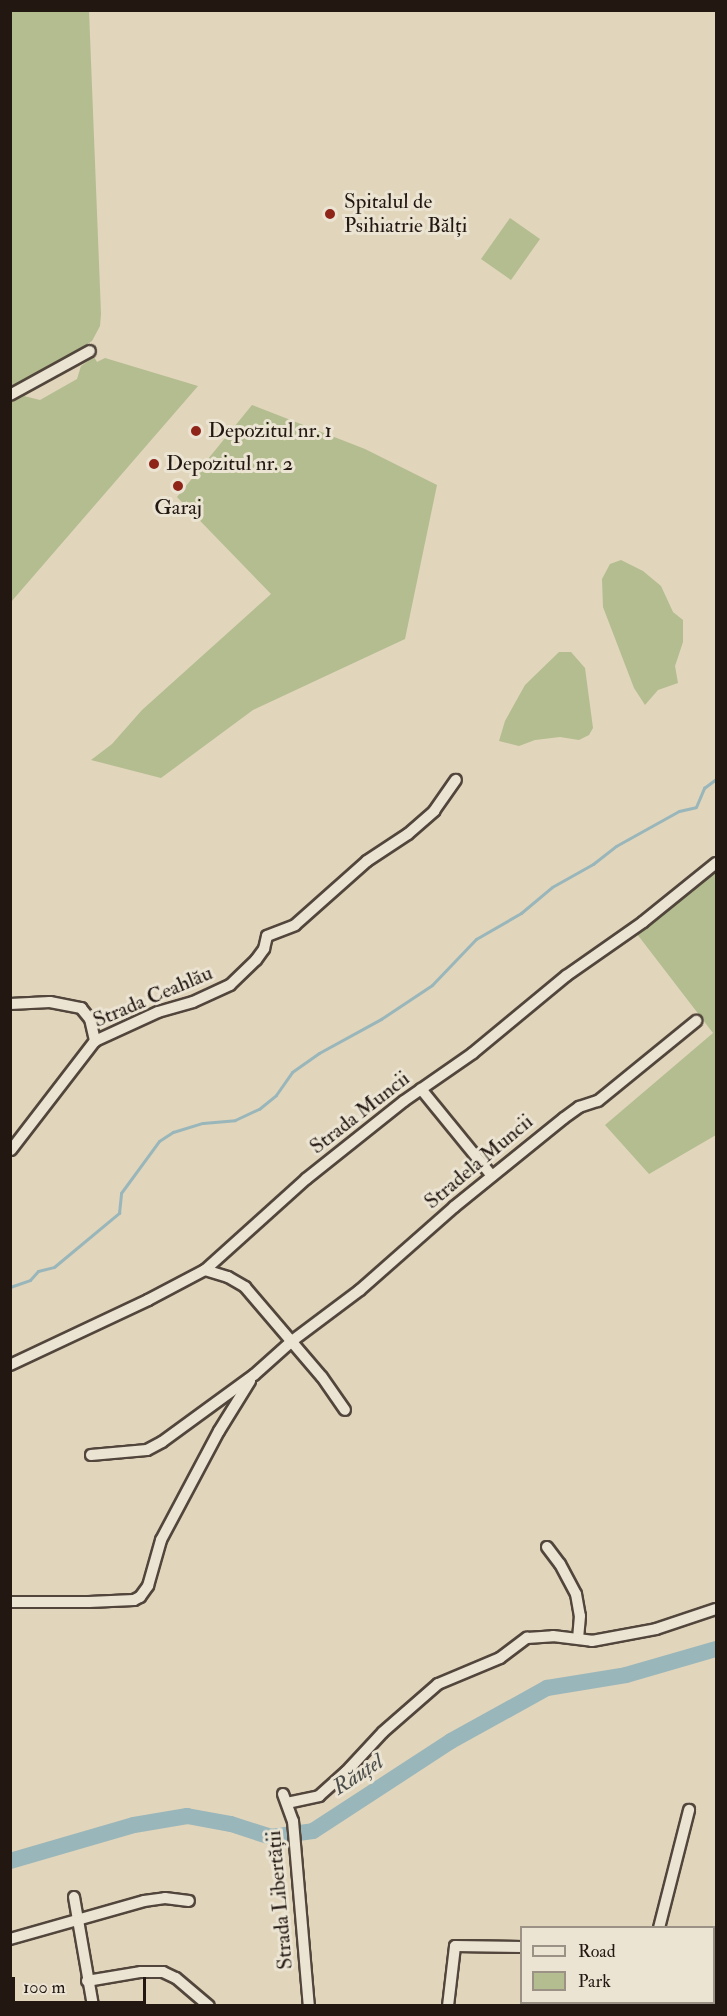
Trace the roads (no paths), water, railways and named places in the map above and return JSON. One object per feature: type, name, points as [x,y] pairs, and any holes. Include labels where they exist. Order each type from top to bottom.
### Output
[{"type":"street","points":[[10,395],[90,351]]},
{"type":"street","name":"Strada Ceahlău","points":[[11,1150],[95,1041],[158,1012],[193,1002],[230,985],[256,960],[264,949],[267,936],[295,925],[367,861],[408,834],[434,811],[456,780]]},
{"type":"street","name":"Strada Muncii","points":[[10,1365],[156,1296],[205,1270],[306,1179],[421,1089],[473,1053],[560,981],[643,922],[717,863]]},
{"type":"street","points":[[10,1004],[50,1002],[81,1008],[90,1019],[95,1041]]},
{"type":"street","name":"Stradela Muncii","points":[[91,1455],[135,1452],[154,1447],[254,1375],[292,1341],[360,1290],[492,1176],[564,1118],[608,1093],[696,1021]]},
{"type":"street","points":[[421,1089],[492,1176]]},
{"type":"street","points":[[205,1270],[228,1276],[245,1287],[292,1341],[345,1410]]},
{"type":"street","points":[[10,1602],[134,1600],[144,1594],[161,1540],[214,1438],[254,1375]]},
{"type":"street","points":[[547,1547],[560,1564],[576,1594],[580,1616],[578,1638],[592,1641],[656,1629],[717,1609]]},
{"type":"street","name":"Strada Libertății","points":[[309,2006],[293,1821],[285,1798],[319,1796],[383,1732],[445,1680],[500,1658],[527,1638],[543,1636],[578,1638]]},
{"type":"street","points":[[659,1926],[688,1810]]},
{"type":"street","points":[[74,1896],[76,1919],[93,2006]]},
{"type":"street","points":[[10,1939],[150,1900],[189,1900]]},
{"type":"street","points":[[448,2006],[455,1946],[520,1947]]},
{"type":"street","points":[[87,1981],[131,1973],[163,1972],[176,1978],[209,2006]]},
{"type":"waterway","points":[[10,1287],[30,1280],[38,1271],[54,1267],[119,1213],[121,1193],[159,1141],[173,1132],[203,1123],[235,1120],[259,1109],[276,1095],[292,1072],[319,1053],[381,1019],[432,985],[476,939],[521,913],[552,887],[593,864],[616,846],[679,811],[696,807],[704,788],[716,779]]},
{"type":"waterway","name":"Răuțel","points":[[10,1861],[134,1825],[187,1816],[231,1824],[271,1837],[313,1831],[451,1741],[547,1688],[626,1675],[716,1649]]},
{"type":"place","name":"Spitalul de Psihiatrie Bălți","points":[[330,214]]},
{"type":"place","name":"Depozitul nr. 1","points":[[196,431]]},
{"type":"place","name":"Depozitul nr. 2","points":[[154,464]]},
{"type":"place","name":"Garaj","points":[[178,486]]}]
